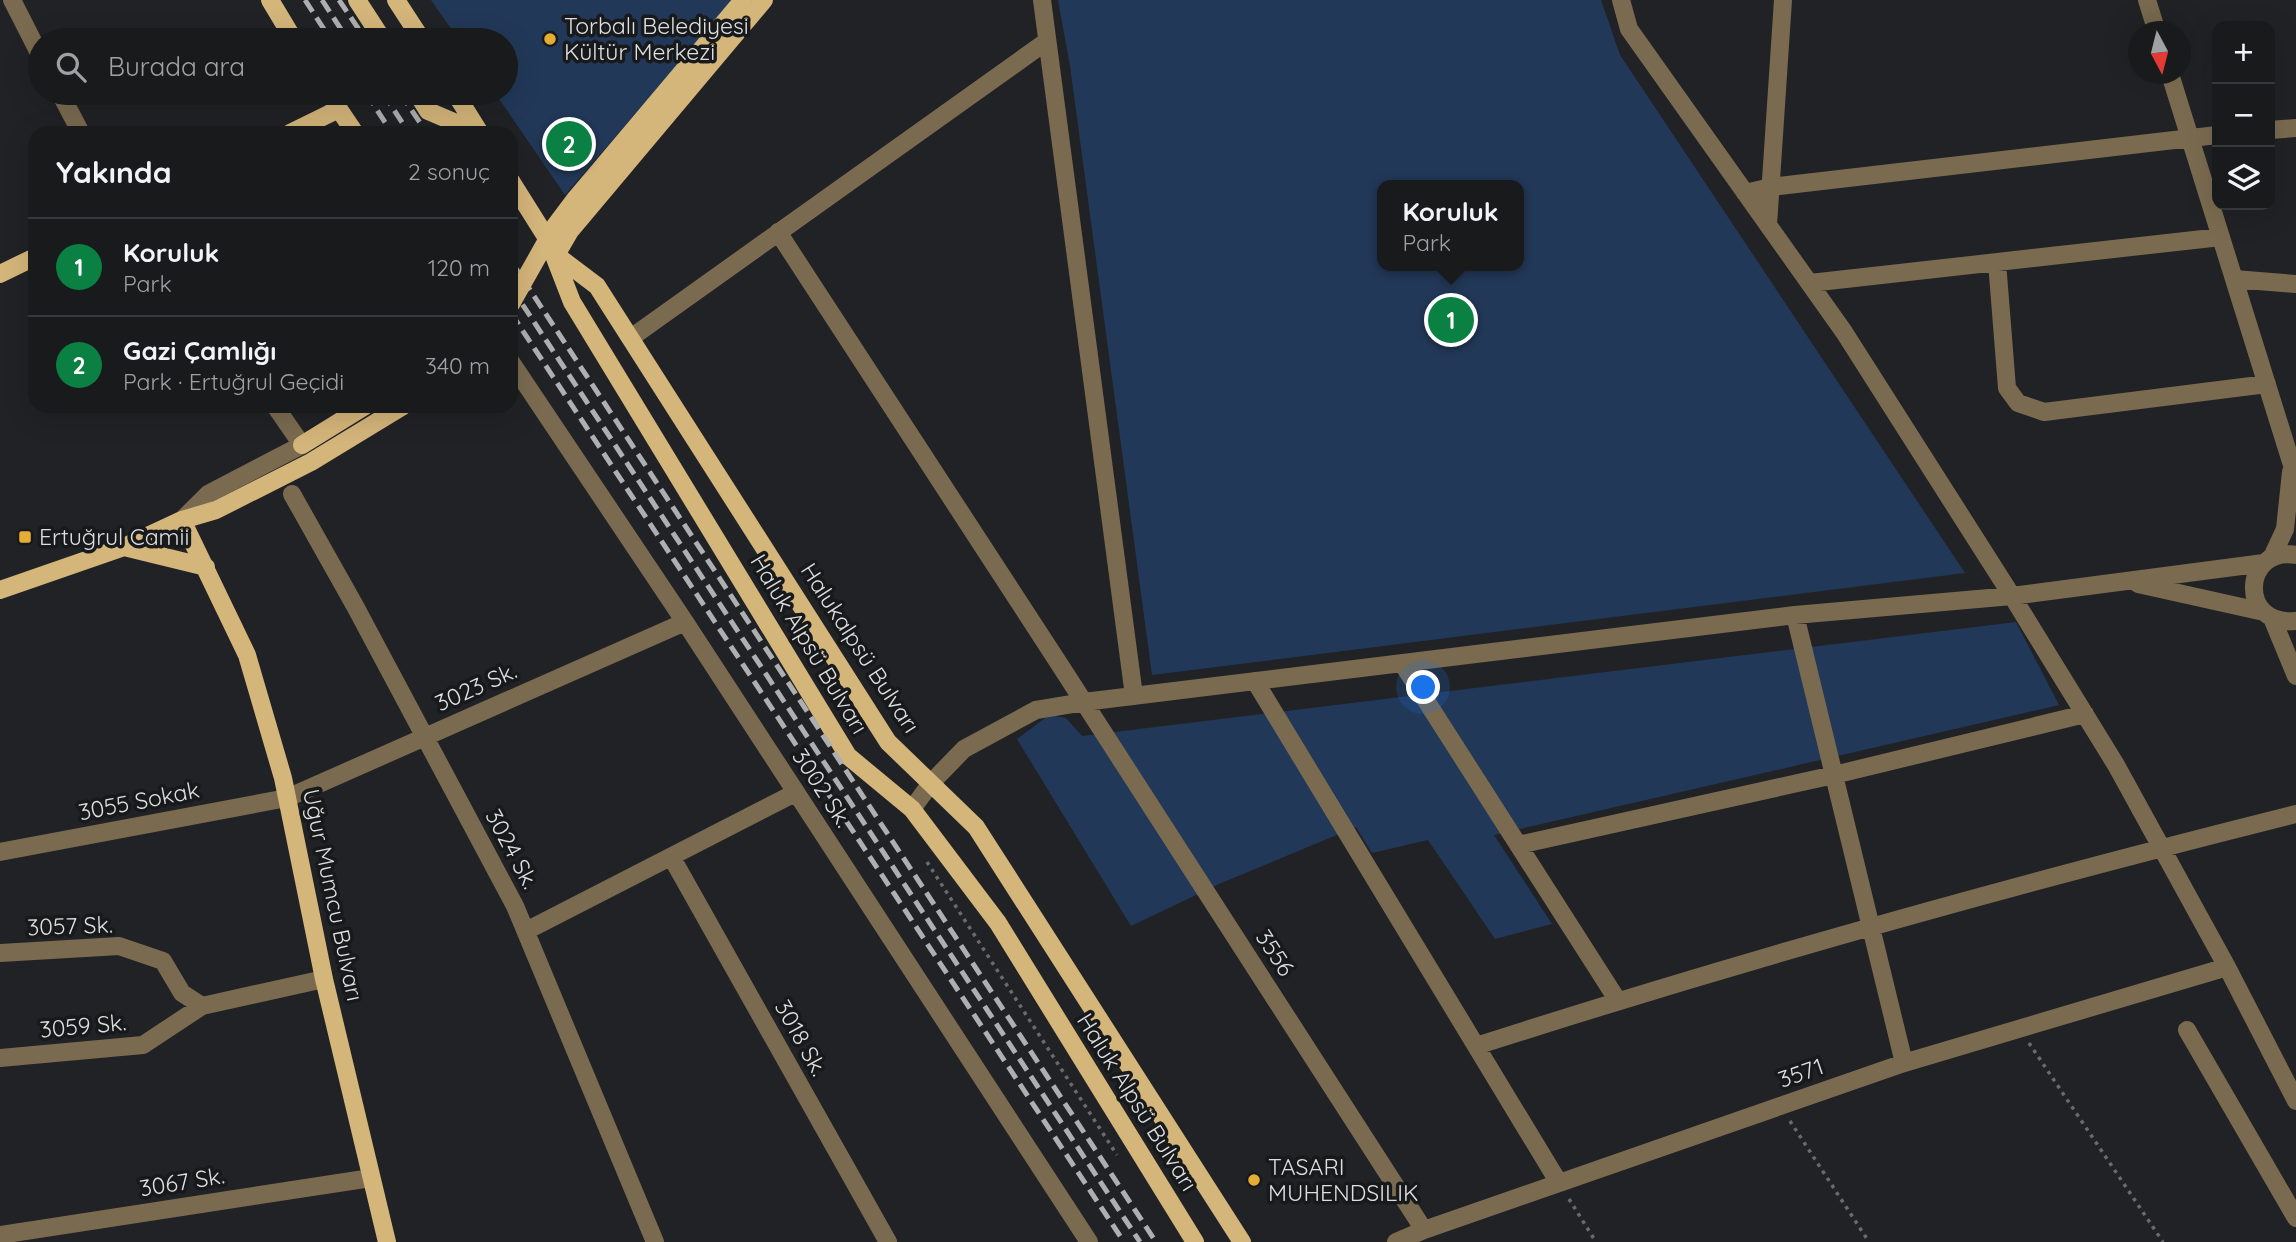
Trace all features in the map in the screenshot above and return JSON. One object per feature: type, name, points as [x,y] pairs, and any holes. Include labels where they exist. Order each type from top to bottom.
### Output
[{"type":"main road","points":[[271,0],[287,28]]},
{"type":"main road","points":[[357,0],[375,28]]},
{"type":"main road","points":[[396,0],[414,28]]},
{"type":"main road","points":[[518,292],[555,226],[576,198],[743,0]]},
{"type":"main road","points":[[518,193],[556,255],[570,231],[764,0]]},
{"type":"main road","points":[[336,105],[350,126]]},
{"type":"main road","points":[[424,105],[428,111],[463,126]]},
{"type":"main road","points":[[462,105],[476,126]]},
{"type":"main road","points":[[304,126],[339,109]]},
{"type":"main road","name":"Halukalpsü Bulvarı","points":[[556,255],[597,286],[632,337],[888,742],[976,827],[1242,1242]]},
{"type":"main road","name":"Haluk Alpsü Bulvarı","points":[[556,255],[572,302],[848,756],[912,810],[998,923],[1195,1242]]},
{"type":"main road","points":[[0,274],[28,260]]},
{"type":"main road","points":[[302,445],[354,413]]},
{"type":"main road","points":[[0,590],[124,547],[182,520],[216,510],[311,461],[391,413]]},
{"type":"main road","name":"Uğur Mumcu Bulvarı","points":[[182,520],[247,655],[287,798],[324,979],[387,1242]]},
{"type":"main road","points":[[124,547],[206,567]]},
{"type":"street","points":[[12,0],[28,31]]},
{"type":"street","points":[[1042,0],[1135,696]]},
{"type":"street","points":[[1621,0],[1629,29],[1844,332],[2085,714],[2227,967],[2296,1101]]},
{"type":"street","points":[[1768,225],[1783,0]]},
{"type":"street","points":[[2147,0],[2154,21]]},
{"type":"street","points":[[632,337],[1047,41]]},
{"type":"street","points":[[2173,84],[2266,384],[2288,429],[2296,486]]},
{"type":"street","points":[[66,105],[77,126]]},
{"type":"street","points":[[2275,130],[2296,128]]},
{"type":"street","points":[[1745,193],[1771,187],[2212,136]]},
{"type":"street","name":"3556","points":[[778,232],[1424,1230]]},
{"type":"street","points":[[1810,283],[2221,237]]},
{"type":"street","points":[[1997,262],[2007,388],[2018,403],[2044,412],[2266,384]]},
{"type":"street","points":[[2234,279],[2296,284]]},
{"type":"street","name":"3002 Sk.","points":[[518,372],[685,622],[1089,1242]]},
{"type":"street","points":[[182,520],[208,494],[302,445],[280,413]]},
{"type":"street","points":[[2292,465],[2285,528],[2268,560],[2257,572],[2253,592],[2256,602],[2268,615],[2296,676]]},
{"type":"street","name":"3024 Sk.","points":[[292,494],[515,906],[654,1242]]},
{"type":"street","points":[[912,810],[931,783],[964,750],[1036,710],[1795,615],[2012,596],[2268,560],[2282,554],[2296,555]]},
{"type":"street","points":[[2124,581],[2268,615],[2283,621],[2296,621]]},
{"type":"street","points":[[1795,615],[1904,1063]]},
{"type":"street","name":"3023 Sk.","points":[[287,798],[685,622]]},
{"type":"street","points":[[1402,663],[1618,1001]]},
{"type":"street","points":[[1255,681],[1559,1183]]},
{"type":"street","points":[[1518,845],[1834,775],[2085,714]]},
{"type":"street","points":[[526,931],[795,793]]},
{"type":"street","name":"3055 Sokak","points":[[0,852],[287,798]]},
{"type":"street","points":[[1476,1046],[1870,926],[2296,814]]},
{"type":"street","name":"3018 Sk.","points":[[672,858],[888,1242]]},
{"type":"street","name":"3057 Sk.","points":[[0,953],[119,946],[163,961],[182,993],[202,1006]]},
{"type":"street","name":"3571","points":[[1396,1242],[1904,1063],[2227,967]]},
{"type":"street","name":"3059 Sk.","points":[[0,1058],[143,1045],[202,1006],[324,979]]},
{"type":"street","points":[[2187,1030],[2296,1218]]},
{"type":"street","name":"3067 Sk.","points":[[0,1235],[371,1178]]},
{"type":"path","points":[[926,861],[1121,1161]]},
{"type":"path","points":[[2020,1029],[2163,1242]]},
{"type":"path","points":[[1781,1106],[1869,1242]]},
{"type":"path","points":[[1559,1183],[1595,1242]]},
{"type":"shaded area","points":[[431,0],[733,0],[565,195],[503,105],[518,105],[518,28],[451,28]]},
{"type":"shaded area","points":[[1058,0],[1601,0],[1620,55],[1965,573],[1152,675],[1070,66]]},
{"type":"shaded area","points":[[2016,622],[2059,705],[1494,835],[1552,924],[1495,939],[1428,840],[1372,853],[1356,827],[1219,884],[1131,926],[1017,739],[1049,715],[1066,718],[1082,736]]},
{"type":"railway","points":[[305,0],[323,28]]},
{"type":"railway","points":[[322,0],[340,28]]},
{"type":"railway","points":[[339,0],[358,28]]},
{"type":"railway","points":[[374,105],[387,126]]},
{"type":"railway","points":[[391,105],[404,126]]},
{"type":"railway","points":[[408,105],[422,126]]},
{"type":"railway","points":[[518,272],[1156,1242]]},
{"type":"railway","points":[[518,298],[1140,1242]]},
{"type":"railway","points":[[518,324],[1124,1242]]},
{"type":"place","name":"Torbalı Belediyesi Kültür Merkezi","points":[[550,39]]},
{"type":"place","name":"Gazi Çamlığı","points":[[569,144]]},
{"type":"place","name":"Koruluk","points":[[1451,320]]},
{"type":"place","name":"Ertuğrul Camii","points":[[25,537]]},
{"type":"place","name":"TASARI MUHENDSILIK","points":[[1254,1180]]}]
